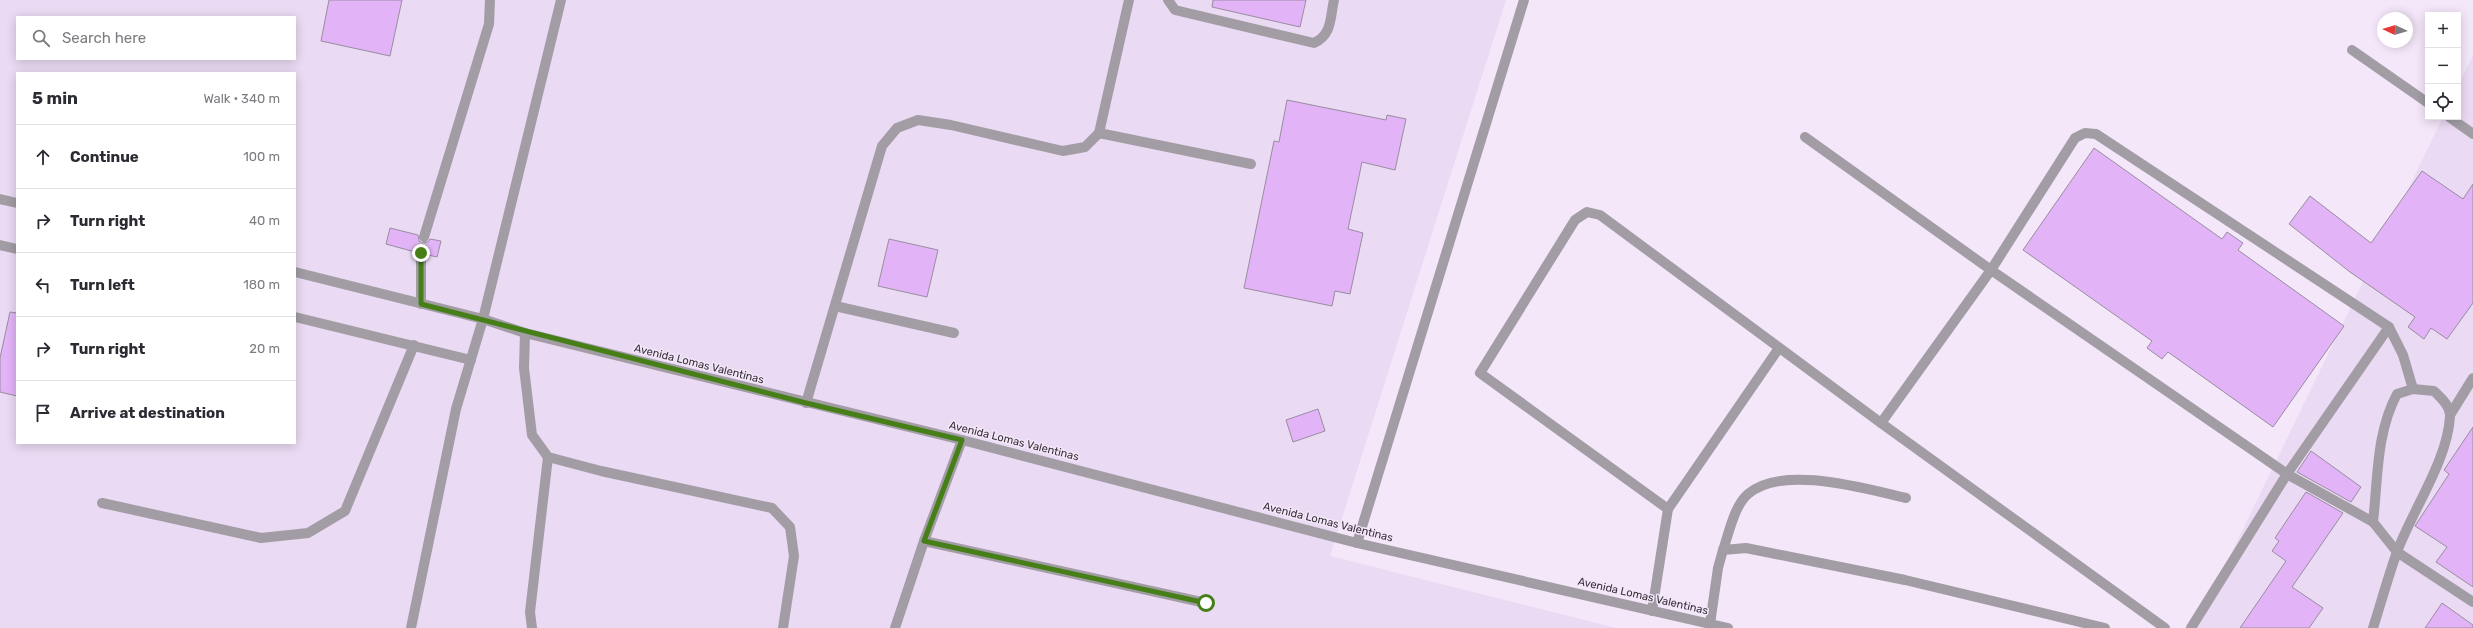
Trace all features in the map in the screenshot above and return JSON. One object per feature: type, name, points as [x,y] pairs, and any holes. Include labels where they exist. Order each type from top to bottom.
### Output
[{"type":"street","points":[[424,237],[489,24],[490,0]]},
{"type":"street","points":[[411,628],[456,409],[483,319],[561,0]]},
{"type":"street","points":[[806,403],[882,146],[897,128],[918,120],[951,125],[1063,151],[1085,147],[1099,133],[1129,0]]},
{"type":"street","points":[[1168,0],[1174,10],[1314,43],[1324,39],[1328,31],[1334,0]]},
{"type":"street","points":[[1358,543],[1524,0]]},
{"type":"street","points":[[2352,50],[2425,101]]},
{"type":"street","points":[[2453,120],[2473,134]]},
{"type":"street","points":[[1099,133],[1250,164]]},
{"type":"street","points":[[1881,423],[1991,270],[2075,138],[2085,133],[2096,134],[2389,327],[2403,355],[2413,389]]},
{"type":"street","points":[[1805,137],[1991,270],[2287,474],[2373,522],[2397,552],[2473,602]]},
{"type":"street","points":[[0,199],[16,203]]},
{"type":"street","points":[[1668,509],[1480,372],[1575,220],[1587,212],[1600,214],[1881,423],[2165,628]]},
{"type":"street","points":[[0,245],[16,249]]},
{"type":"street","points":[[421,253],[421,304]]},
{"type":"street","name":"Avenida Lomas Valentinas","points":[[296,272],[806,403],[962,440],[1358,543],[1728,628]]},
{"type":"street","points":[[835,306],[954,333]]},
{"type":"street","points":[[296,316],[471,360]]},
{"type":"street","points":[[2191,628],[2287,474],[2389,327]]},
{"type":"street","points":[[525,332],[524,368],[532,435],[548,457],[601,471],[772,508],[790,527],[794,556],[783,628]]},
{"type":"street","points":[[102,503],[261,538],[308,533],[345,511],[414,346]]},
{"type":"street","points":[[1652,611],[1668,509],[1779,348]]},
{"type":"street","points":[[2373,628],[2397,552],[2433,474],[2445,442],[2450,414],[2473,378]]},
{"type":"street","points":[[2373,522],[2379,453],[2387,412],[2397,394],[2413,389],[2434,391],[2444,402],[2450,414]]},
{"type":"street","points":[[895,628],[924,541],[962,440]]},
{"type":"street","points":[[532,628],[530,612],[548,457]]},
{"type":"street","points":[[1710,624],[1718,568],[1723,550],[1740,505],[1747,495],[1761,485],[1782,480],[1837,482],[1906,498]]},
{"type":"street","points":[[924,541],[1206,603]]},
{"type":"street","points":[[1723,550],[1746,548],[1771,552],[1905,580],[2105,628]]},
{"type":"shaded area","points":[[0,0],[1506,0],[1330,556],[1616,628],[0,628]]},
{"type":"shaded area","points":[[2473,55],[2473,628],[2195,628],[2442,120],[2461,120],[2461,80]]},
{"type":"building","points":[[329,0],[402,0],[390,56],[321,41]]},
{"type":"building","points":[[1213,0],[1306,0],[1300,27],[1212,7]]},
{"type":"building","points":[[1287,100],[1386,120],[1387,115],[1406,119],[1395,170],[1362,162],[1348,229],[1363,233],[1350,294],[1335,291],[1332,306],[1244,288],[1274,141],[1279,142]]},
{"type":"building","points":[[2094,148],[2222,239],[2227,232],[2243,243],[2238,250],[2344,326],[2273,427],[2168,352],[2162,359],[2147,348],[2152,341],[2023,250]]},
{"type":"building","points":[[2422,171],[2463,199],[2473,184],[2473,303],[2447,339],[2431,328],[2424,339],[2408,327],[2415,317],[2350,272],[2289,224],[2310,196],[2371,243]]},
{"type":"building","points":[[390,228],[418,235],[419,241],[422,243],[428,242],[430,239],[441,241],[437,257],[428,255],[426,249],[421,247],[415,252],[386,244]]},
{"type":"building","points":[[889,239],[938,250],[927,297],[878,286]]},
{"type":"building","points":[[10,312],[16,313],[16,396],[0,392],[0,358]]},
{"type":"building","points":[[1318,409],[1325,431],[1293,442],[1286,420]]},
{"type":"building","points":[[2473,427],[2473,587],[2436,562],[2447,547],[2415,526],[2449,474],[2444,470]]},
{"type":"building","points":[[2311,451],[2361,487],[2351,502],[2297,472]]},
{"type":"building","points":[[2306,492],[2343,513],[2292,587],[2323,608],[2309,628],[2240,628],[2286,561],[2272,551],[2279,541],[2275,538]]},
{"type":"building","points":[[2442,603],[2473,625],[2473,628],[2425,628]]},
{"type":"tunnel","points":[[421,253],[424,237]]},
{"type":"route","points":[[421,253],[421,304],[483,319],[525,332],[806,403],[962,440],[924,541],[1206,603]]}]
